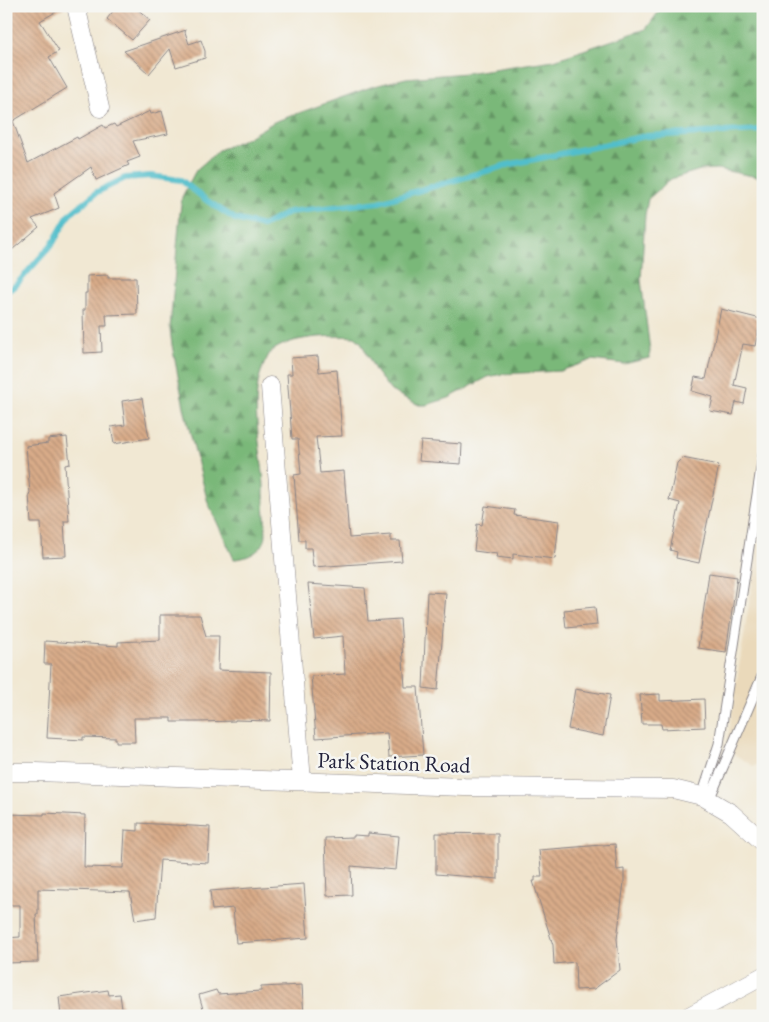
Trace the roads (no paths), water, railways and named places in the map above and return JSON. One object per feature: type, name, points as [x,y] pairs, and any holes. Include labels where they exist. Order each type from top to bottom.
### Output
[{"type":"street","points":[[76,6],[100,108]]},
{"type":"street","points":[[270,386],[302,781]]},
{"type":"street","name":"Park Station Road","points":[[6,772],[464,787],[673,788],[706,798],[731,813],[763,842]]},
{"type":"street","points":[[689,1016],[763,976]]},
{"type":"lane","points":[[706,798],[719,744],[763,455]]},
{"type":"lane","points":[[706,798],[763,674]]},
{"type":"waterway","points":[[6,292],[16,285],[53,243],[69,215],[97,192],[125,178],[150,176],[181,180],[206,200],[235,219],[263,226],[289,212],[379,202],[507,165],[646,136],[763,130]]}]
